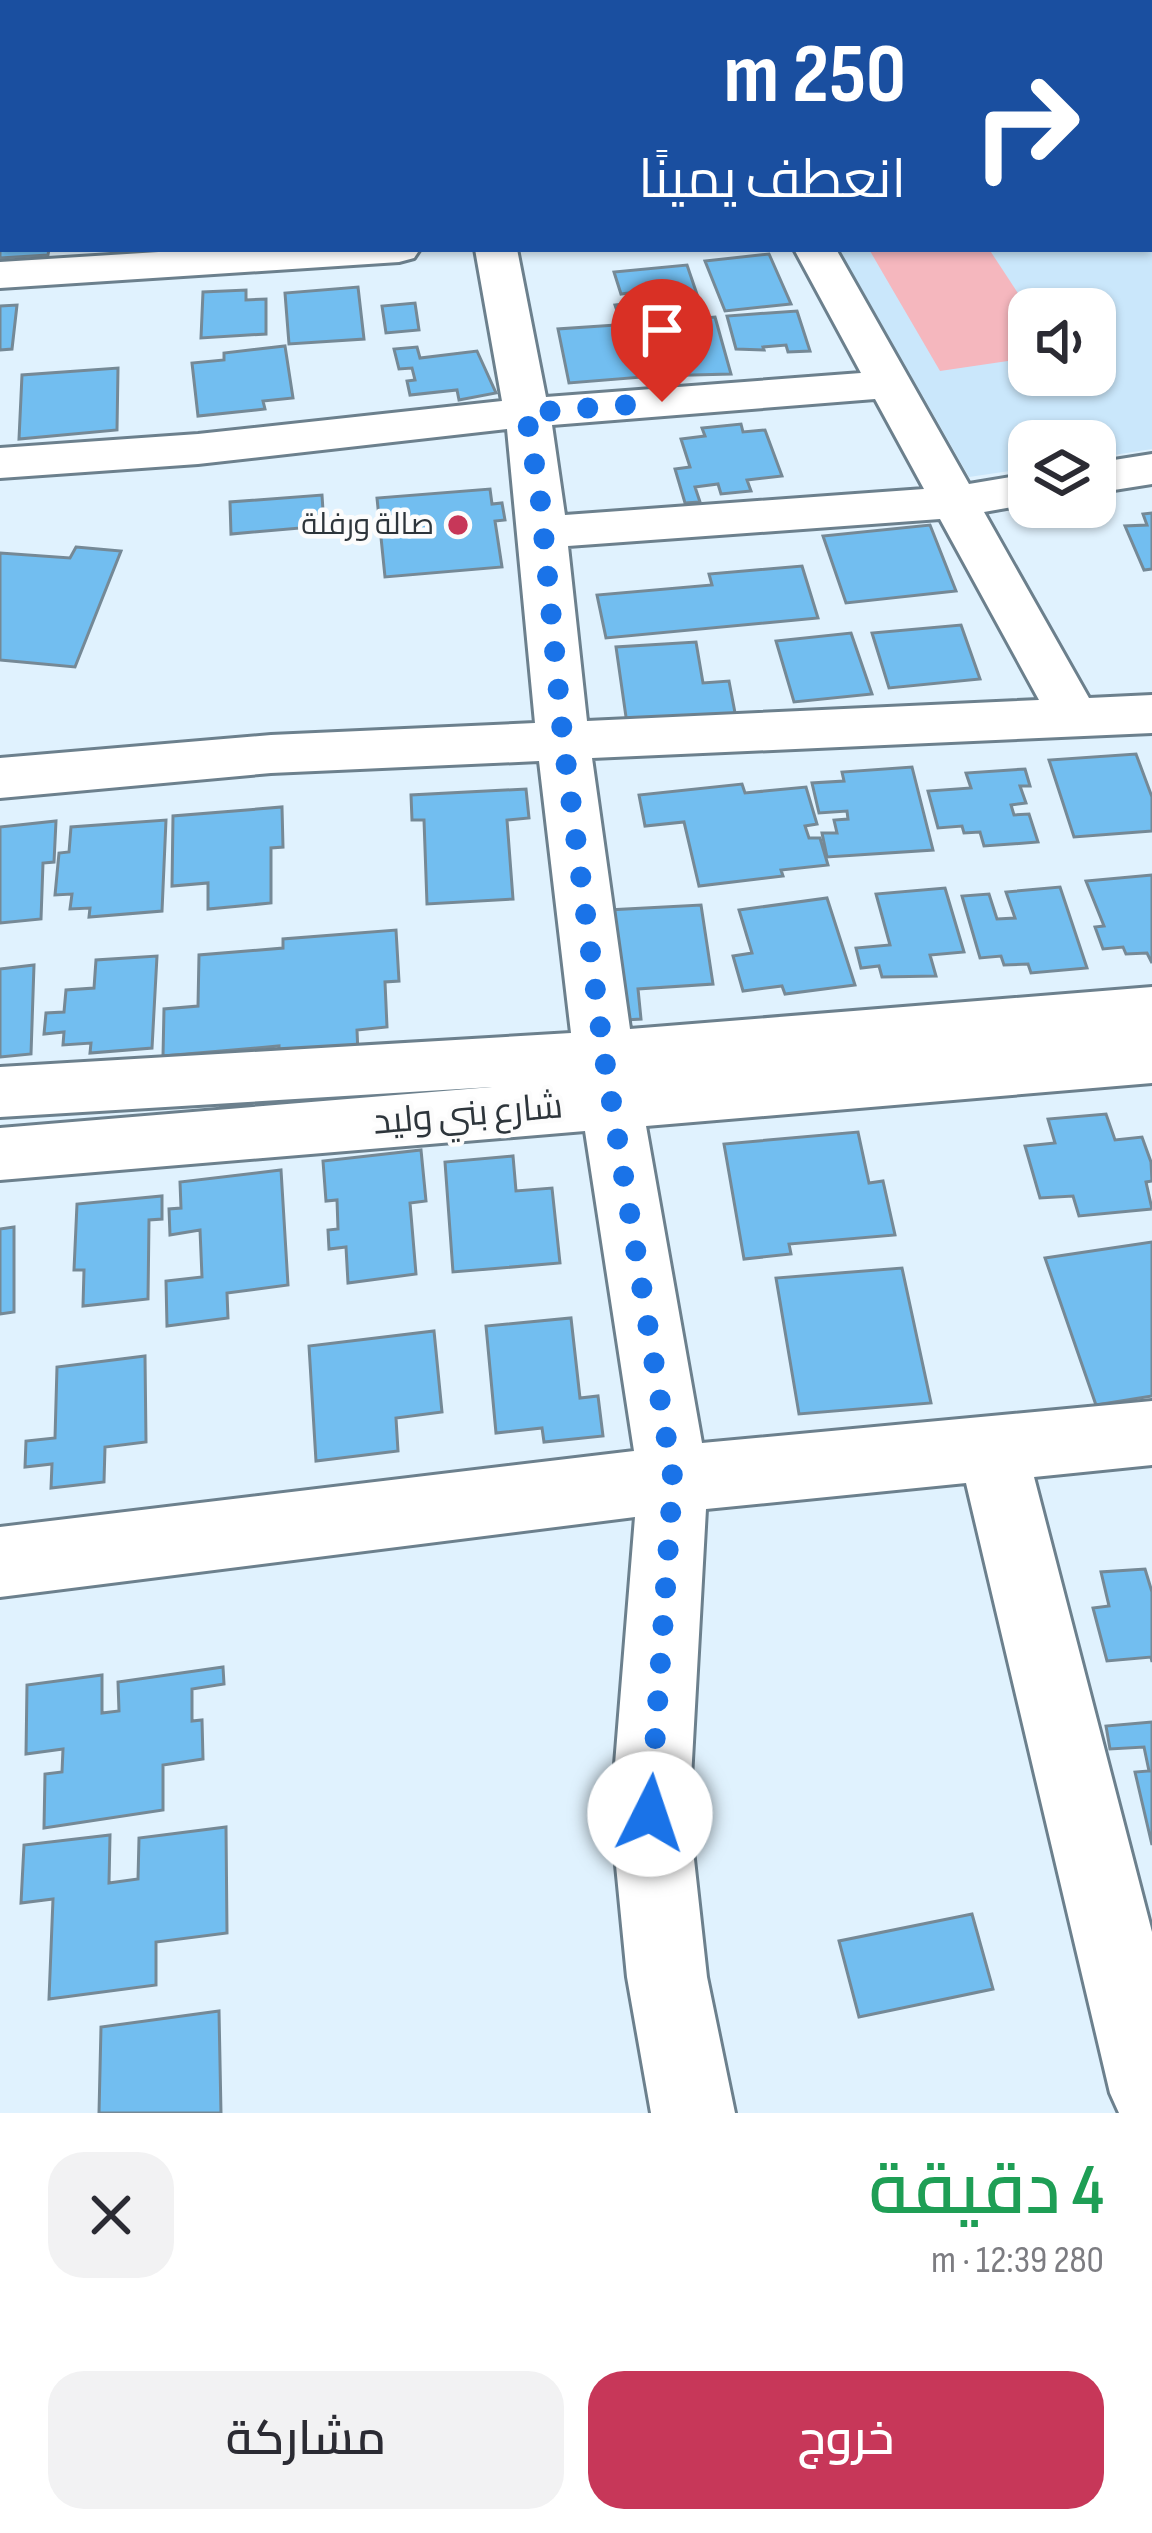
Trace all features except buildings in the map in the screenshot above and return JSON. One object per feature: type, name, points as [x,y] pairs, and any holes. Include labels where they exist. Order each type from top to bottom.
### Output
[{"type":"street","points":[[0,274],[351,252]]},
{"type":"street","points":[[497,252],[544,532],[563,740],[607,1080],[673,1479],[650,1814],[667,1977],[693,2113]]},
{"type":"street","points":[[816,252],[1075,719]]},
{"type":"street","points":[[0,463],[314,439],[526,413],[890,384]]},
{"type":"street","points":[[1116,475],[1152,469]]},
{"type":"street","points":[[544,532],[956,502],[1008,493]]},
{"type":"street","points":[[0,778],[271,754],[1152,714]]},
{"type":"street","name":"شارع بني وليد","points":[[0,1154],[1152,1011]]},
{"type":"street","name":"شارع بني وليد","points":[[0,1092],[607,1080],[1152,1058]]},
{"type":"street","points":[[0,1562],[673,1479],[1152,1433]]},
{"type":"street","points":[[992,1449],[1152,2093]]},
{"type":"shaded area","points":[[841,252],[1152,252],[1152,449],[1116,455],[1116,420],[1008,420],[1008,471],[969,477]]},
{"type":"shaded area","points":[[871,252],[991,252],[1015,288],[1008,288],[1008,361],[940,371]]},
{"type":"place","name":"صالة ورفلة","points":[[458,525]]},
{"type":"route","points":[[650,1814],[673,1479],[610,1104],[563,740],[536,462],[526,413],[662,402]]}]
